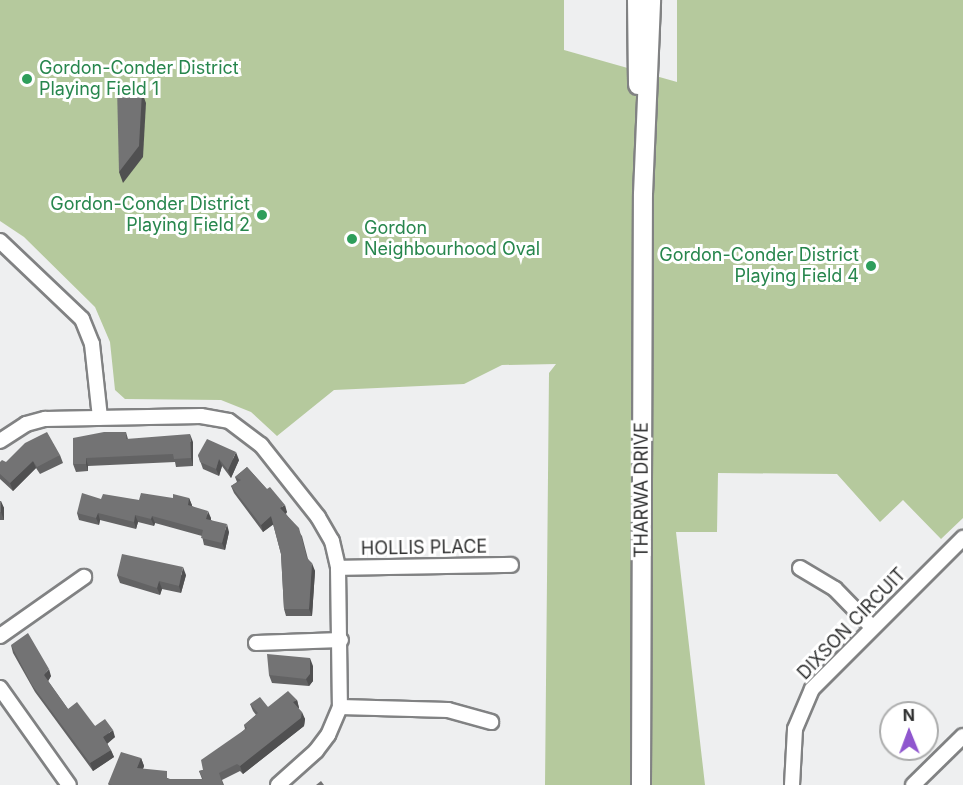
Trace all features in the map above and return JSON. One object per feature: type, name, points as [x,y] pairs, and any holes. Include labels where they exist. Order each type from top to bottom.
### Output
[{"type":"main road","name":"THARWA DRIVE","points":[[641,785],[643,194],[638,153],[644,8]]},
{"type":"street","points":[[0,241],[71,306],[86,327],[92,344],[100,418]]},
{"type":"street","points":[[0,441],[26,424],[45,419],[201,416],[229,421],[246,431],[318,517],[332,541],[338,568],[340,707],[328,735],[316,751],[278,785]]},
{"type":"street","name":"DIXSON CIRCUIT","points":[[792,785],[795,729],[806,698],[872,627],[963,538]]},
{"type":"street","name":"HOLLIS PLACE","points":[[338,568],[511,565]]},
{"type":"street","points":[[800,568],[835,589],[872,627]]},
{"type":"street","points":[[0,636],[84,577]]},
{"type":"street","points":[[256,643],[340,640]]},
{"type":"street","points":[[0,688],[69,785]]},
{"type":"street","points":[[340,707],[448,710],[491,722]]},
{"type":"street","points":[[913,785],[963,736]]},
{"type":"green space","points":[[0,0],[564,0],[564,50],[677,82],[677,0],[963,0],[963,518],[941,539],[903,500],[880,522],[837,474],[718,473],[717,532],[676,532],[705,785],[545,785],[549,373],[556,364],[502,365],[464,384],[334,390],[277,436],[251,412],[221,400],[125,399],[115,390],[110,342],[95,307],[24,237],[0,221]]},
{"type":"building","points":[[117,87],[142,92],[139,146],[119,172]]},
{"type":"building","points":[[47,432],[60,455],[37,467],[33,461],[10,483],[0,474],[2,460],[6,462],[25,443]]},
{"type":"building","points":[[104,432],[126,432],[126,439],[190,434],[191,458],[174,459],[173,454],[86,458],[86,464],[73,464],[73,438]]},
{"type":"building","points":[[207,439],[236,452],[228,470],[219,459],[216,469],[200,462],[198,455]]},
{"type":"building","points":[[247,467],[267,489],[270,487],[285,505],[280,508],[299,528],[307,558],[312,563],[309,609],[284,609],[281,554],[271,516],[261,525],[231,486],[241,480],[235,477]]},
{"type":"building","points":[[82,493],[101,499],[103,494],[139,500],[141,493],[173,498],[173,494],[189,498],[188,505],[208,511],[206,519],[227,524],[222,543],[201,538],[203,530],[152,516],[151,519],[135,515],[134,522],[98,513],[96,518],[77,513]]},
{"type":"building","points":[[122,554],[183,567],[179,586],[159,581],[157,588],[117,575]]},
{"type":"building","points":[[28,633],[49,669],[44,675],[68,709],[77,702],[95,726],[105,719],[113,730],[103,737],[111,750],[90,763],[32,685],[11,645]]},
{"type":"building","points":[[267,654],[310,658],[310,674],[306,679],[269,675]]},
{"type":"building","points":[[288,691],[297,700],[293,702],[302,712],[301,718],[240,766],[237,764],[219,773],[223,785],[108,784],[121,752],[141,758],[137,768],[167,771],[167,779],[203,779],[199,771],[203,770],[201,760],[247,728],[244,725],[258,713],[250,704],[260,697],[268,707]]},
{"type":"place","name":"Gordon-Conder District Playing Field 1","points":[[27,79]]},
{"type":"place","name":"Gordon-Conder District Playing Field 2","points":[[262,215]]},
{"type":"place","name":"Gordon Neighbourhood Oval","points":[[352,239]]},
{"type":"place","name":"Gordon-Conder District Playing Field 4","points":[[871,266]]}]
